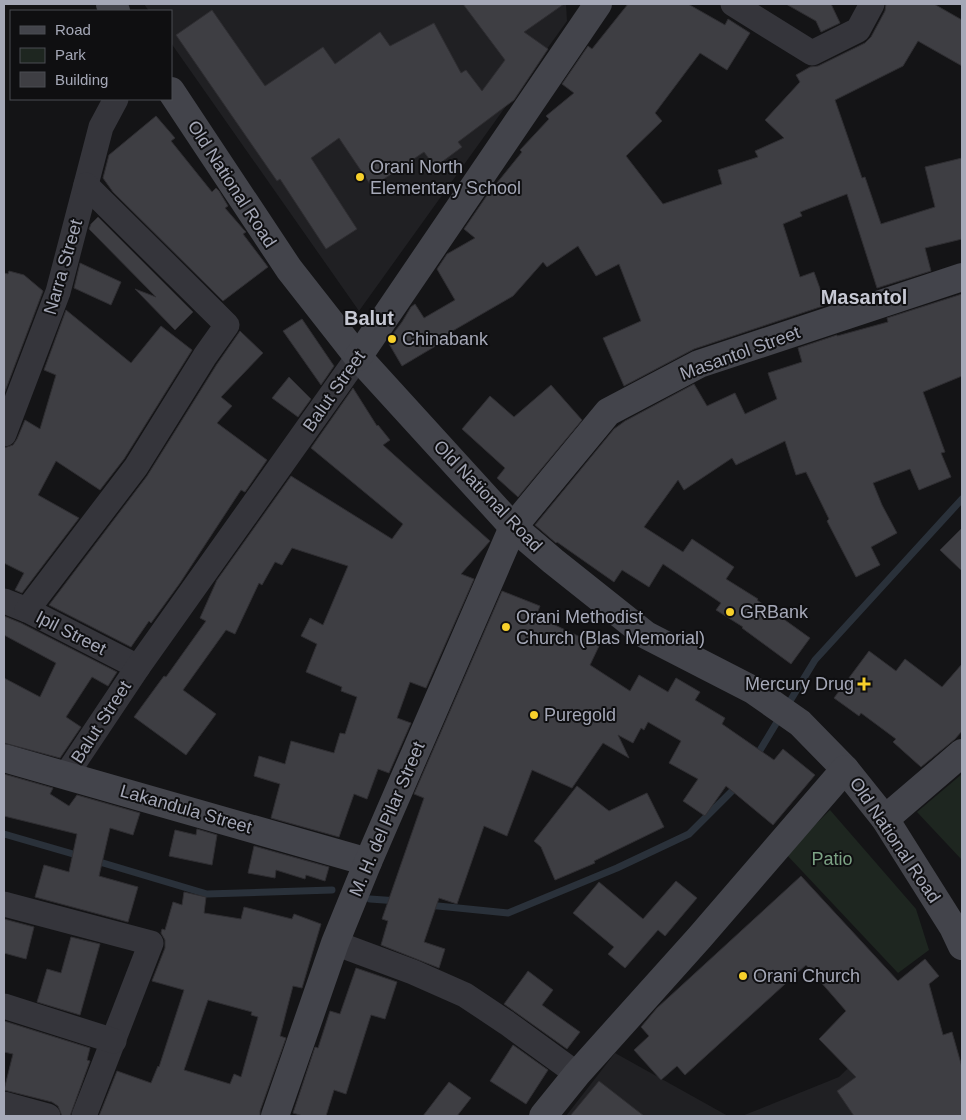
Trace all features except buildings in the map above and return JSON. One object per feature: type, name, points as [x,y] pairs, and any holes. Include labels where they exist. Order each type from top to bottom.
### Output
[{"type":"street","name":"Balut Street","points":[[66,775],[138,667],[358,357],[598,4]]},
{"type":"street","points":[[733,4],[812,53],[858,30],[872,4]]},
{"type":"street","name":"Old National Road","points":[[172,93],[289,270],[358,357],[513,527],[646,635],[753,690],[789,715],[846,769],[884,820],[953,927],[962,946]]},
{"type":"street","name":"Narra Street","points":[[4,434],[58,292],[101,127],[115,100]]},
{"type":"street","points":[[27,610],[136,467],[205,356],[227,325],[86,185]]},
{"type":"street","name":"Masantol Street","points":[[513,527],[608,412],[699,364],[962,277]]},
{"type":"street","name":"M. H. del Pilar Street","points":[[275,1116],[335,943],[368,862],[513,527]]},
{"type":"street","name":"Ipil Street","points":[[4,601],[27,610],[138,667]]},
{"type":"street","points":[[884,820],[962,753]]},
{"type":"street","name":"Lakandula Street","points":[[4,758],[368,862]]},
{"type":"street","points":[[543,1116],[577,1074],[700,937],[846,769]]},
{"type":"street","points":[[4,904],[151,943],[84,1116]]},
{"type":"street","points":[[335,943],[412,972],[465,995],[577,1074]]},
{"type":"street","points":[[4,1006],[114,1041]]},
{"type":"street","points":[[4,1104],[48,1116]]},
{"type":"shaded area","name":"Orani North Elementary School","points":[[144,4],[566,4],[567,21],[359,311],[172,44],[172,10],[148,10]]},
{"type":"shaded area","points":[[904,1014],[940,1116],[742,1116],[839,1077]]},
{"type":"shaded area","points":[[615,1053],[728,1116],[566,1116]]},
{"type":"green space","points":[[962,774],[962,860],[917,812]]},
{"type":"green space","name":"Patio","points":[[830,810],[916,909],[929,950],[898,973],[786,854]]},
{"type":"waterway","points":[[787,706],[815,660],[962,499]]},
{"type":"waterway","points":[[756,757],[780,717]]},
{"type":"waterway","points":[[428,905],[508,913],[617,868],[689,834],[738,785]]},
{"type":"waterway","points":[[4,834],[80,856]]},
{"type":"waterway","points":[[93,860],[207,894],[332,890]]},
{"type":"waterway","points":[[370,899],[398,901]]},
{"type":"place","name":"Orani North Elementary School","points":[[360,177]]},
{"type":"place","name":"Chinabank","points":[[392,339]]},
{"type":"place","name":"GRBank","points":[[730,612]]},
{"type":"place","name":"Orani Methodist Church (Blas Memorial)","points":[[506,627]]},
{"type":"place","name":"Mercury Drug","points":[[864,684]]},
{"type":"place","name":"Puregold","points":[[534,715]]},
{"type":"place","name":"Orani Church","points":[[743,976]]},
{"type":"district","name":"Masantol","points":[[864,297]]},
{"type":"district","name":"Balut","points":[[369,318]]}]
